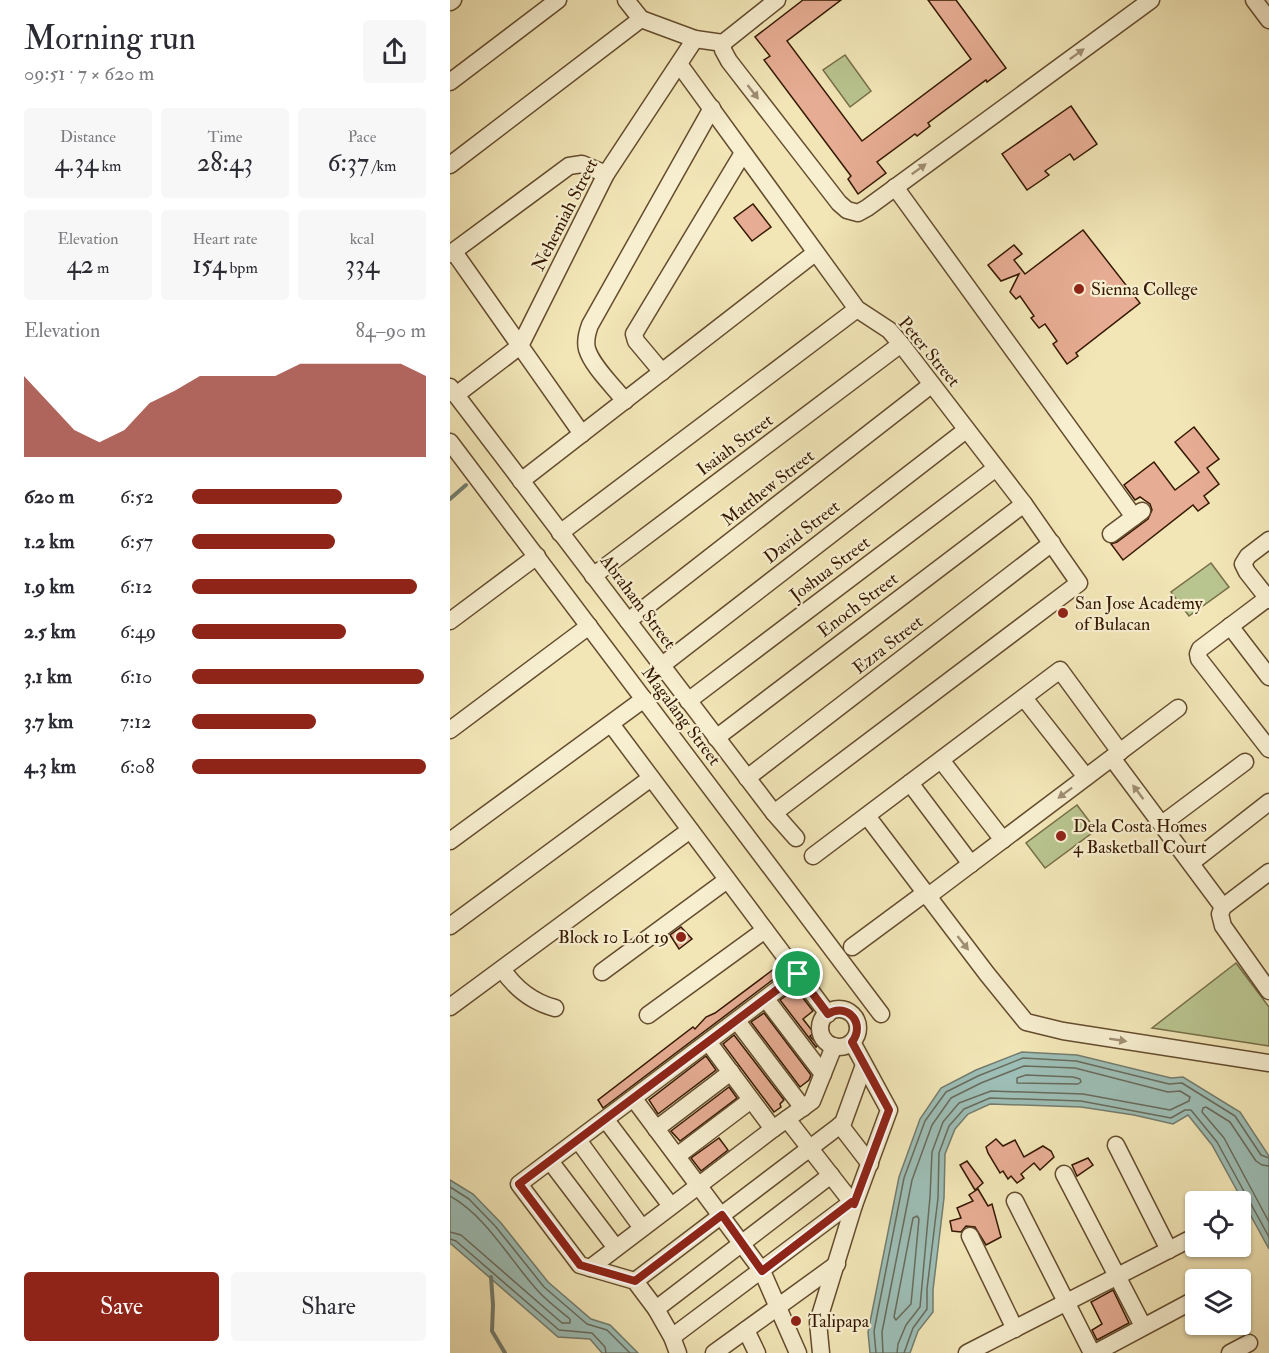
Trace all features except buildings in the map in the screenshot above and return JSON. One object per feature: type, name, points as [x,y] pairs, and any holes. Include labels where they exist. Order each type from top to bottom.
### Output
[{"type":"street","points":[[450,82],[558,0]]},
{"type":"street","points":[[626,0],[641,19],[695,39],[723,43],[777,0]]},
{"type":"street","points":[[723,43],[723,50],[729,61],[839,203],[848,210],[858,213],[1151,0]]},
{"type":"street","points":[[450,165],[641,19]]},
{"type":"street","name":"Nehemiah Street","points":[[453,391],[520,346],[606,174],[695,39]]},
{"type":"street","name":"Peter Street","points":[[678,64],[857,309],[890,330],[1024,504],[1079,583],[774,813]]},
{"type":"street","points":[[625,401],[592,359],[587,349],[586,337],[590,325],[712,108]]},
{"type":"street","points":[[662,372],[636,340],[634,334],[743,153]]},
{"type":"street","points":[[582,434],[452,253],[569,166],[582,164],[606,174]]},
{"type":"street","points":[[895,187],[1138,514],[1111,534]]},
{"type":"street","points":[[521,482],[816,253]]},
{"type":"street","points":[[560,533],[857,309]]},
{"type":"street","name":"Isaiah Street","points":[[593,576],[901,344]]},
{"type":"street","name":"Matthew Street","points":[[628,621],[931,385]]},
{"type":"street","name":"Abraham Street","points":[[453,391],[716,738],[796,838]]},
{"type":"street","name":"David Street","points":[[662,666],[966,430]]},
{"type":"street","name":"Magalang Street","points":[[450,442],[881,1014]]},
{"type":"street","name":"Joshua Street","points":[[688,701],[996,468]]},
{"type":"street","name":"Enoch Street","points":[[716,738],[1024,504]]},
{"type":"street","points":[[1269,540],[1248,556],[1243,564],[1268,598],[1200,649],[1198,654],[1269,749]]},
{"type":"street","name":"Ezra Street","points":[[747,778],[1052,543]]},
{"type":"street","points":[[450,621],[537,556]]},
{"type":"street","points":[[450,730],[589,626]]},
{"type":"street","points":[[1230,626],[1269,677]]},
{"type":"street","points":[[813,856],[1060,670],[1162,824],[1222,906]]},
{"type":"street","points":[[1024,698],[1086,777]]},
{"type":"street","points":[[450,841],[644,699]]},
{"type":"street","points":[[852,948],[971,864],[1178,708]]},
{"type":"street","points":[[611,724],[828,1014]]},
{"type":"street","points":[[941,760],[1003,840]]},
{"type":"street","points":[[1162,824],[1245,762]]},
{"type":"street","points":[[450,926],[651,778]]},
{"type":"street","points":[[910,783],[971,864]]},
{"type":"street","points":[[1191,863],[1269,802]]},
{"type":"street","points":[[867,816],[1026,1023],[1063,1031],[1269,1063]]},
{"type":"street","points":[[450,1007],[690,830]]},
{"type":"street","points":[[1269,872],[1222,906],[1220,914],[1223,926],[1269,991]]},
{"type":"street","points":[[602,972],[727,880]]},
{"type":"street","points":[[648,1015],[765,930]]},
{"type":"street","points":[[502,969],[519,990],[538,1004],[555,1008]]},
{"type":"street","points":[[798,974],[519,1184],[580,1265],[635,1281],[656,1310],[675,1345],[762,1271],[853,1203]]},
{"type":"street","points":[[766,999],[823,1074]]},
{"type":"street","points":[[838,1010],[849,1012],[853,1016],[858,1032],[852,1042],[840,1047],[825,1041],[821,1032],[822,1022],[828,1014],[838,1010]]},
{"type":"street","points":[[737,1021],[803,1108]]},
{"type":"street","points":[[709,1042],[773,1129]]},
{"type":"street","points":[[821,1353],[818,1322],[837,1264],[853,1203],[889,1110],[852,1042]]},
{"type":"street","points":[[590,1268],[812,1101],[834,1046]]},
{"type":"street","points":[[635,1281],[843,1123],[864,1065]]},
{"type":"street","points":[[656,1129],[730,1072]]},
{"type":"street","points":[[634,1099],[762,1271],[798,1353]]},
{"type":"street","points":[[677,1156],[751,1100]]},
{"type":"street","points":[[788,1119],[853,1203]]},
{"type":"street","points":[[606,1120],[671,1206]]},
{"type":"street","points":[[840,1125],[870,1164]]},
{"type":"street","points":[[578,1140],[642,1228]]},
{"type":"street","points":[[1116,1145],[1169,1250]]},
{"type":"street","points":[[550,1161],[616,1248]]},
{"type":"street","points":[[1064,1173],[1143,1326]]},
{"type":"street","points":[[656,1310],[831,1175]]},
{"type":"street","points":[[1015,1201],[1065,1303],[1100,1352],[1185,1305]]},
{"type":"street","points":[[970,1236],[1015,1329]]},
{"type":"street","points":[[967,1353],[1185,1242]]},
{"type":"street","points":[[715,1353],[837,1264]]},
{"type":"street","points":[[746,1330],[757,1353]]},
{"type":"street","points":[[1230,1353],[1249,1343]]},
{"type":"green space","points":[[845,55],[871,91],[850,107],[823,70]]},
{"type":"green space","points":[[1211,563],[1229,587],[1189,616],[1171,592]]},
{"type":"green space","name":"Dela Costa Homes 4 Basketball Court","points":[[1077,805],[1096,830],[1045,868],[1026,843]]},
{"type":"green space","points":[[1236,963],[1269,1007],[1269,1046],[1152,1028]]},
{"type":"water","points":[[1022,1052],[1077,1055],[1171,1078],[1183,1077],[1240,1112],[1269,1156],[1269,1249],[1251,1216],[1251,1191],[1237,1191],[1212,1145],[1188,1115],[1173,1124],[1081,1107],[990,1104],[968,1114],[955,1129],[945,1154],[944,1198],[933,1290],[933,1312],[918,1331],[910,1353],[870,1353],[868,1332],[899,1177],[920,1119],[941,1088],[976,1070]]},
{"type":"water","points":[[450,1180],[473,1194],[501,1223],[548,1282],[591,1319],[610,1325],[638,1353],[602,1353],[590,1339],[558,1337],[450,1243]]},
{"type":"waterway","points":[[450,499],[466,485]]},
{"type":"waterway","points":[[491,1277],[492,1331],[505,1353]]},
{"type":"place","name":"Sienna College","points":[[1079,289]]},
{"type":"place","name":"San Jose Academy of Bulacan","points":[[1063,613]]},
{"type":"place","name":"Dela Costa Homes 4 Basketball Court","points":[[1061,836]]},
{"type":"place","name":"Block 10 Lot 19","points":[[681,937]]},
{"type":"place","name":"Talipapa","points":[[796,1321]]},
{"type":"route","points":[[798,974],[828,1014],[844,1010],[853,1016],[858,1032],[852,1042],[889,1110],[854,1204],[852,1202],[762,1271],[722,1215],[635,1281],[580,1265],[519,1184],[798,974]]}]
